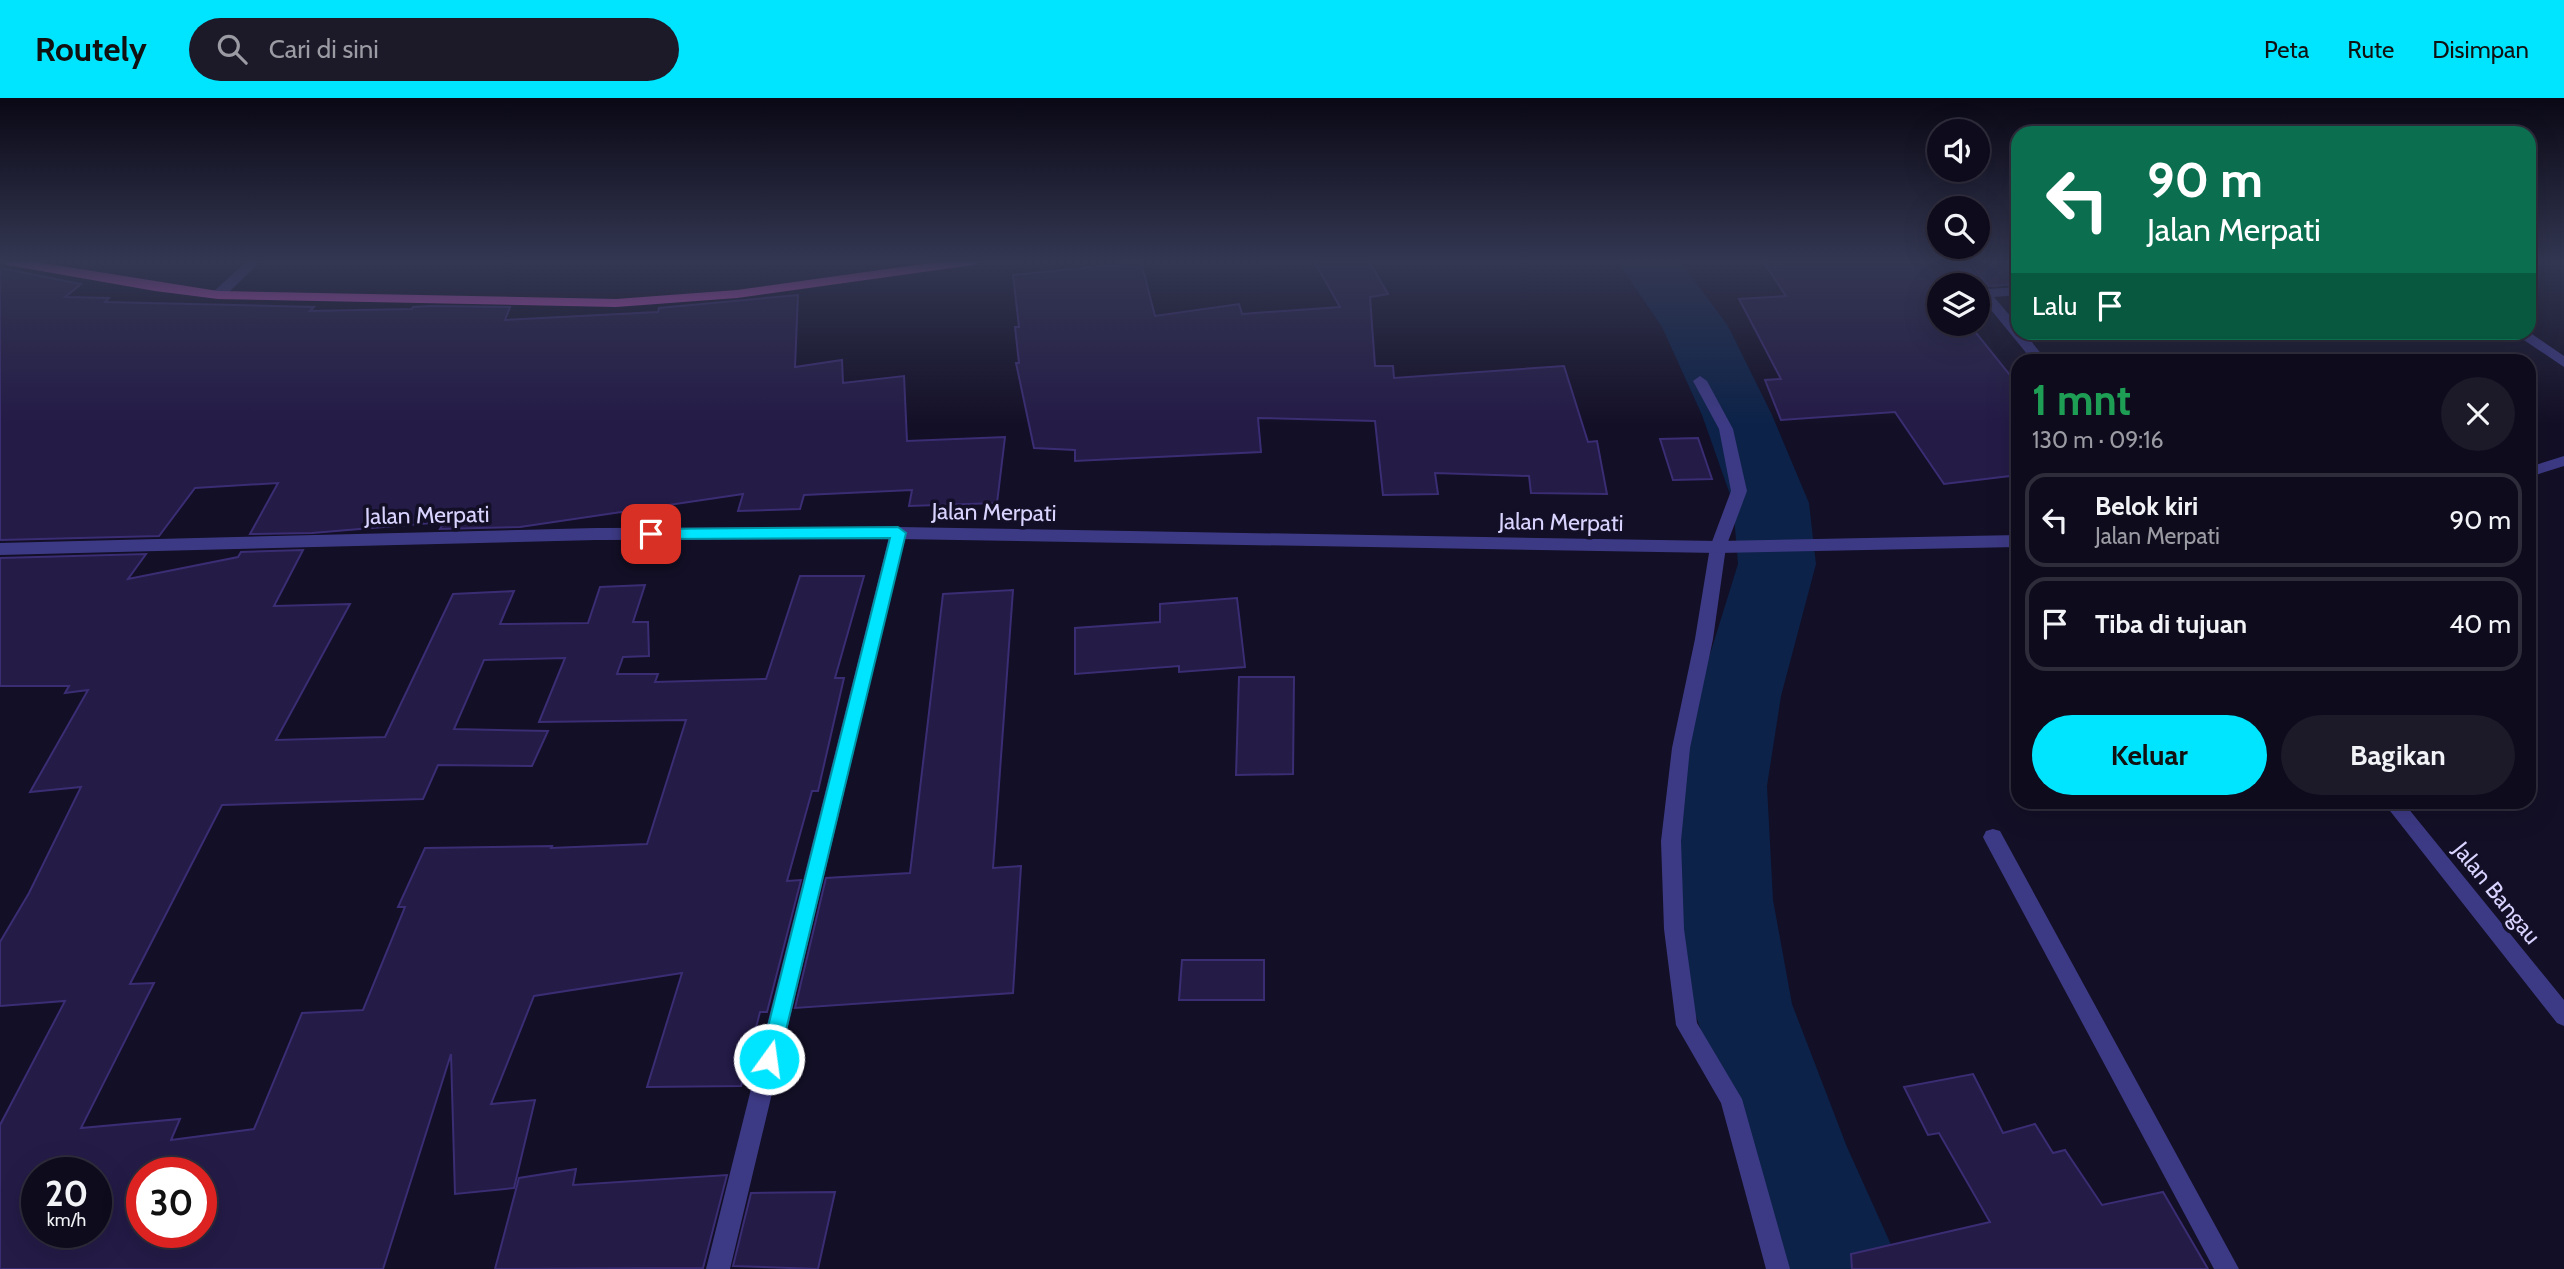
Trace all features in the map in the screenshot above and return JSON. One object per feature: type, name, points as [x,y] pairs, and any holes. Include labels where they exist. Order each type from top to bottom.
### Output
[{"type":"street","points":[[2023,340],[2034,354]]},
{"type":"street","points":[[2531,340],[2564,363]]},
{"type":"street","points":[[1700,381],[1726,429],[1739,491],[1681,748],[1671,841],[1674,929],[1687,1025],[1731,1099],[1778,1269]]},
{"type":"street","points":[[2536,470],[2564,461]]},
{"type":"street","points":[[718,1269],[898,533]]},
{"type":"street","name":"Jalan Merpati","points":[[0,549],[596,534],[898,533],[1727,547],[2011,541]]},
{"type":"street","name":"Jalan Bangau","points":[[2398,809],[2564,1016]]},
{"type":"street","points":[[1993,837],[2227,1269]]},
{"type":"building","points":[[0,316],[507,316],[505,320],[588,316],[797,316],[795,367],[842,360],[843,383],[904,376],[907,441],[1005,437],[997,503],[909,506],[912,490],[804,495],[800,509],[738,511],[743,494],[520,527],[440,529],[444,522],[312,533],[250,534],[278,483],[195,488],[159,536],[0,540]]},
{"type":"building","points":[[1018,316],[1371,316],[1375,366],[1393,366],[1394,378],[1564,366],[1588,442],[1597,441],[1607,494],[1531,493],[1529,476],[1435,473],[1438,494],[1383,495],[1375,421],[1258,418],[1261,452],[1075,461],[1075,450],[1034,448],[1016,363],[1019,363],[1015,327],[1019,327]]},
{"type":"building","points":[[1748,316],[1927,316],[1927,336],[1979,336],[2011,376],[2011,476],[1944,484],[1895,412],[1781,420],[1765,380],[1781,379]]},
{"type":"building","points":[[1698,438],[1712,479],[1673,480],[1660,439]]},
{"type":"building","points":[[303,550],[274,606],[350,604],[276,740],[385,737],[453,594],[514,591],[500,624],[588,623],[600,587],[645,585],[633,622],[648,622],[649,656],[623,657],[617,674],[658,674],[655,682],[766,679],[800,576],[864,576],[835,678],[844,678],[818,791],[812,791],[787,881],[801,880],[767,1012],[760,1012],[741,1086],[647,1087],[682,973],[534,996],[491,1104],[535,1100],[514,1188],[455,1194],[451,1054],[383,1269],[0,1269],[0,1125],[65,1001],[0,1006],[0,942],[29,893],[81,787],[30,792],[88,690],[65,693],[69,686],[0,686],[0,558],[146,554],[128,579],[238,557],[241,552]],"holes":[[[565,658],[539,722],[686,720],[647,844],[551,848],[552,846],[425,848],[398,907],[405,907],[363,1010],[302,1013],[254,1129],[171,1140],[180,1119],[81,1128],[154,983],[130,984],[222,805],[423,799],[438,765],[532,766],[548,731],[454,729],[484,660]]]},
{"type":"building","points":[[1013,590],[993,868],[1021,866],[1013,993],[795,1008],[826,878],[910,873],[943,594]]},
{"type":"building","points":[[1237,598],[1245,667],[1179,672],[1179,666],[1075,674],[1075,628],[1160,622],[1160,604]]},
{"type":"building","points":[[1239,677],[1294,677],[1293,774],[1236,775]]},
{"type":"building","points":[[1182,960],[1264,960],[1264,1000],[1179,1000]]},
{"type":"building","points":[[1973,1074],[2003,1133],[2035,1124],[2053,1153],[2065,1150],[2102,1205],[2163,1192],[2208,1269],[1852,1269],[1851,1254],[1990,1222],[1939,1133],[1928,1135],[1904,1087]]},
{"type":"building","points":[[576,1169],[573,1185],[727,1175],[703,1268],[495,1269],[519,1178]]},
{"type":"building","points":[[835,1192],[818,1269],[733,1266],[751,1193]]},
{"type":"waterway","points":[[1688,316],[1737,415],[1771,503],[1777,564],[1739,696],[1722,786],[1726,900],[1742,1004],[1801,1167],[1845,1269]]},
{"type":"route","points":[[651,534],[898,533],[769,1059]]}]
